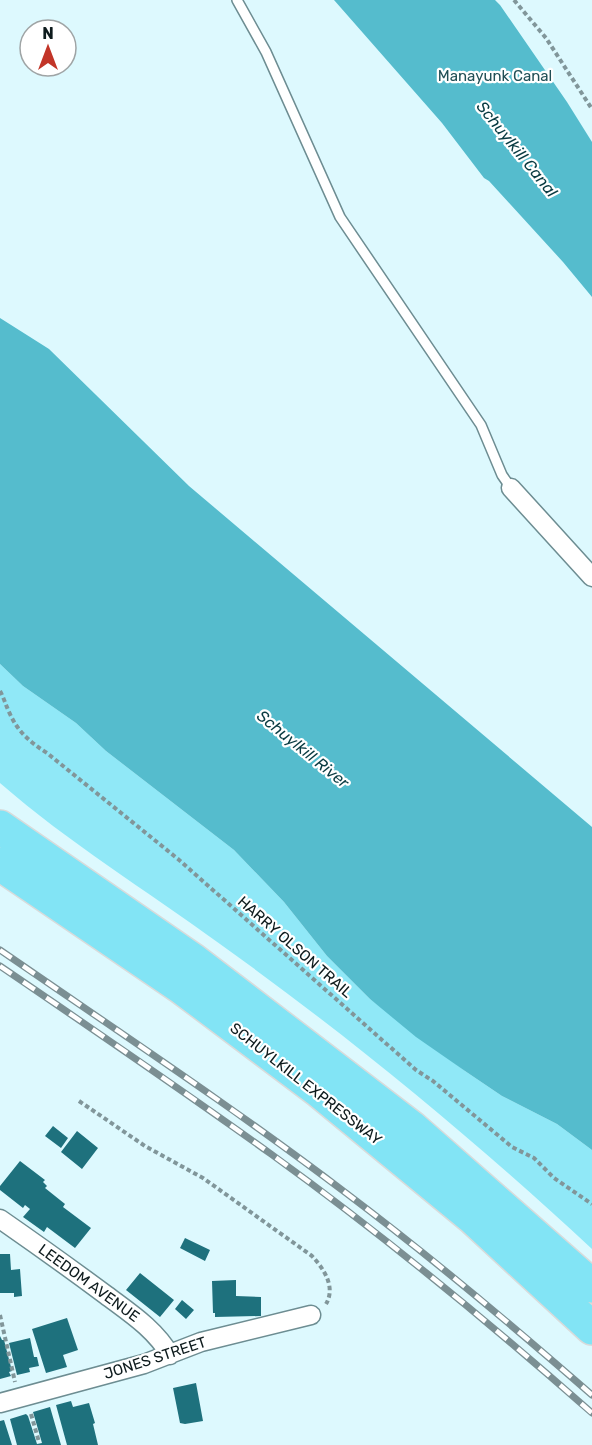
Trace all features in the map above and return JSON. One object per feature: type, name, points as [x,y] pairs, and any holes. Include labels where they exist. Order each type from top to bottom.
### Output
[{"type":"highway","name":"SCHUYLKILL EXPRESSWAY","points":[[0,827],[193,960],[411,1126],[592,1286]]},
{"type":"highway","name":"SCHUYLKILL EXPRESSWAY","points":[[0,864],[181,987],[318,1090],[472,1217],[592,1328]]},
{"type":"street","points":[[511,488],[592,577]]},
{"type":"street","name":"LEEDOM AVENUE","points":[[0,1219],[139,1320],[159,1339],[171,1355]]},
{"type":"street","name":"JONES STREET","points":[[0,1403],[171,1355],[201,1342],[311,1316]]},
{"type":"lane","points":[[237,0],[266,52],[340,217],[481,425],[502,475],[511,488]]},
{"type":"path","points":[[514,0],[546,38],[592,109]]},
{"type":"path","name":"HARRY OLSON TRAIL","points":[[0,691],[13,722],[32,744],[47,753],[178,859],[416,1070],[433,1081],[512,1147],[534,1158],[559,1182],[592,1204]]},
{"type":"path","points":[[79,1101],[145,1146],[203,1178],[312,1256],[326,1273],[329,1292],[328,1301],[323,1308],[311,1316]]},
{"type":"path","points":[[0,1315],[15,1386]]},
{"type":"path","points":[[31,1415],[39,1442]]},
{"type":"shaded area","points":[[0,664],[23,686],[76,723],[106,751],[234,850],[284,902],[327,956],[370,999],[465,1071],[502,1096],[557,1124],[592,1150],[592,1249],[503,1168],[411,1090],[317,1016],[269,979],[53,826],[0,783]]},
{"type":"water","name":"Manayunk Canal","points":[[334,0],[495,0],[500,5],[592,142],[592,297],[563,262],[484,178],[442,123]]},
{"type":"water","name":"Schuylkill River","points":[[0,318],[49,349],[189,486],[592,827],[592,1150],[557,1124],[502,1096],[416,1037],[370,999],[327,956],[284,902],[234,850],[106,751],[76,723],[23,686],[0,664]]},
{"type":"building","points":[[53,1126],[68,1138],[61,1148],[45,1136]]},
{"type":"building","points":[[77,1131],[98,1148],[82,1169],[61,1152]]},
{"type":"building","points":[[20,1161],[45,1180],[43,1182],[47,1186],[45,1188],[65,1204],[63,1207],[91,1228],[75,1248],[47,1227],[44,1232],[23,1217],[30,1209],[25,1205],[23,1208],[0,1190],[0,1186]]},
{"type":"building","points":[[185,1238],[210,1250],[205,1261],[180,1248]]},
{"type":"building","points":[[0,1254],[10,1254],[11,1270],[20,1269],[22,1296],[14,1297],[14,1293],[0,1293]]},
{"type":"building","points":[[140,1273],[174,1300],[160,1317],[126,1290]]},
{"type":"building","points":[[236,1280],[236,1296],[261,1297],[261,1316],[215,1317],[212,1281]]},
{"type":"building","points":[[182,1300],[194,1310],[186,1319],[175,1309]]},
{"type":"building","points":[[67,1318],[78,1350],[63,1355],[67,1367],[46,1373],[32,1329]]},
{"type":"building","points":[[0,1336],[4,1340],[12,1371],[9,1372],[11,1376],[0,1379]]},
{"type":"building","points":[[30,1338],[34,1357],[37,1357],[39,1366],[29,1368],[30,1372],[17,1375],[9,1343]]},
{"type":"building","points":[[196,1383],[203,1421],[180,1423],[173,1388]]},
{"type":"building","points":[[71,1401],[73,1407],[89,1403],[98,1445],[67,1445],[56,1405]]},
{"type":"building","points":[[50,1407],[61,1445],[17,1445],[10,1419],[26,1414],[37,1444],[42,1443],[33,1412]]},
{"type":"building","points":[[4,1420],[12,1445],[0,1445],[0,1421]]},
{"type":"railway","points":[[0,950],[304,1161],[471,1292],[592,1395]]},
{"type":"railway","points":[[0,966],[204,1106],[313,1185],[435,1280],[592,1413]]},
{"type":"water label","name":"Schuylkill Canal","points":[[517,149]]}]
